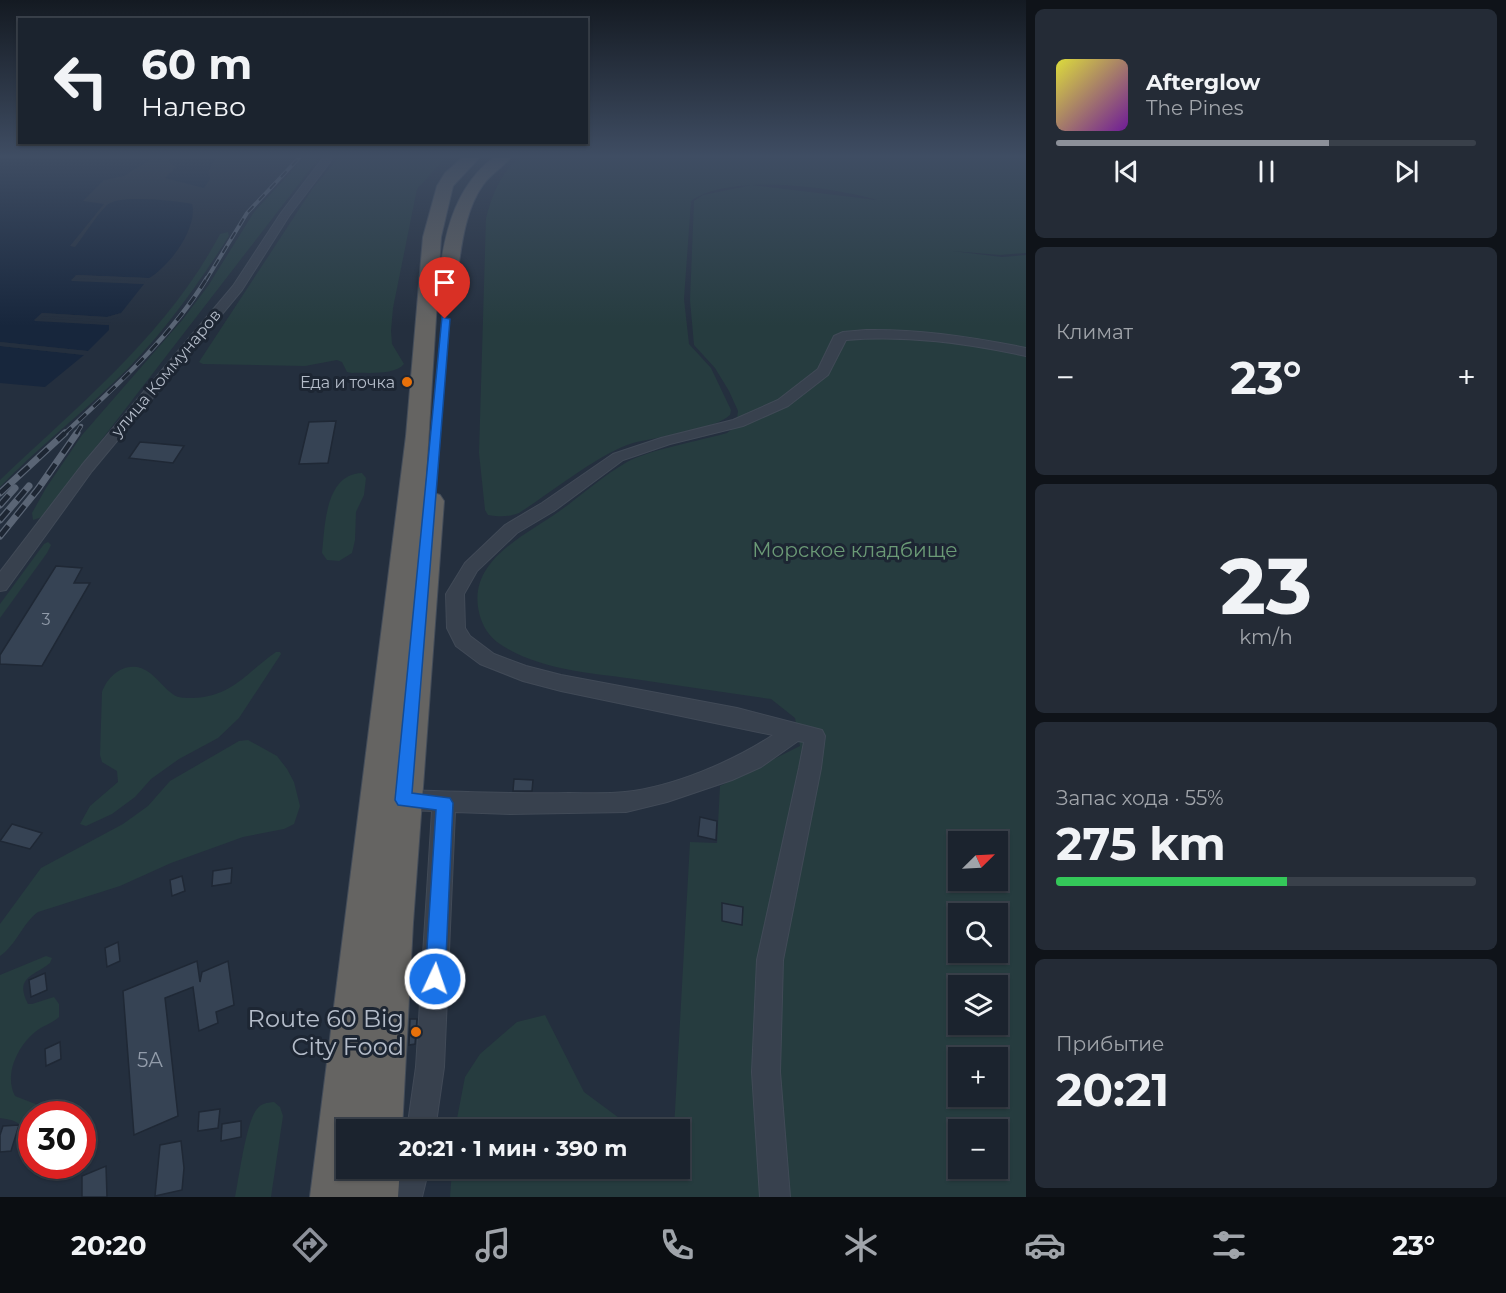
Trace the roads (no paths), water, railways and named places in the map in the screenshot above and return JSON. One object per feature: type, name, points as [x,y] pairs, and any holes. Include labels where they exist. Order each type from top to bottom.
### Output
[{"type":"highway","points":[[334,1197],[418,436],[432,237],[436,214]]},
{"type":"highway","points":[[379,1119],[392,923],[453,237],[460,214]]},
{"type":"highway","points":[[373,1197],[374,1179]]},
{"type":"street","name":"улица Коммунаров","points":[[0,585],[87,468],[238,288],[286,214]]},
{"type":"street","points":[[775,1197],[766,1072],[770,960],[815,736],[737,717],[561,683],[487,659],[463,641],[456,628],[455,594],[463,578],[497,541],[618,457],[637,449],[745,422],[786,404],[823,372],[830,362],[835,344],[843,336],[897,334],[963,340],[1026,352]]},
{"type":"street","points":[[404,800],[444,803],[626,802],[667,792],[724,773],[753,760],[794,732]]},
{"type":"street","points":[[423,1119],[430,1067],[444,803]]},
{"type":"street","points":[[407,1197],[411,1179]]},
{"type":"water","points":[[0,214],[96,214],[70,246],[75,247],[100,214],[193,214],[191,224],[180,246],[165,265],[149,278],[77,275],[71,280],[144,284],[121,313],[107,317],[42,313],[34,320],[109,325],[109,330],[88,351],[0,342]]},
{"type":"water","points":[[0,346],[84,355],[45,387],[0,383]]},
{"type":"railway","points":[[206,280],[246,214]]},
{"type":"railway","points":[[64,434],[122,380],[159,341],[207,278]]},
{"type":"railway","points":[[76,434],[81,426]]},
{"type":"railway","points":[[0,493],[65,433]]},
{"type":"railway","points":[[0,536],[38,489],[77,433]]},
{"type":"railway","points":[[0,520],[29,486]]},
{"type":"railway","points":[[0,505],[15,488]]},
{"type":"place","name":"Еда и точка","points":[[407,382]]},
{"type":"place","name":"Route 60 Big City Food","points":[[416,1032]]},
{"type":"park label","name":"Морское кладбище","points":[[855,550]]}]
